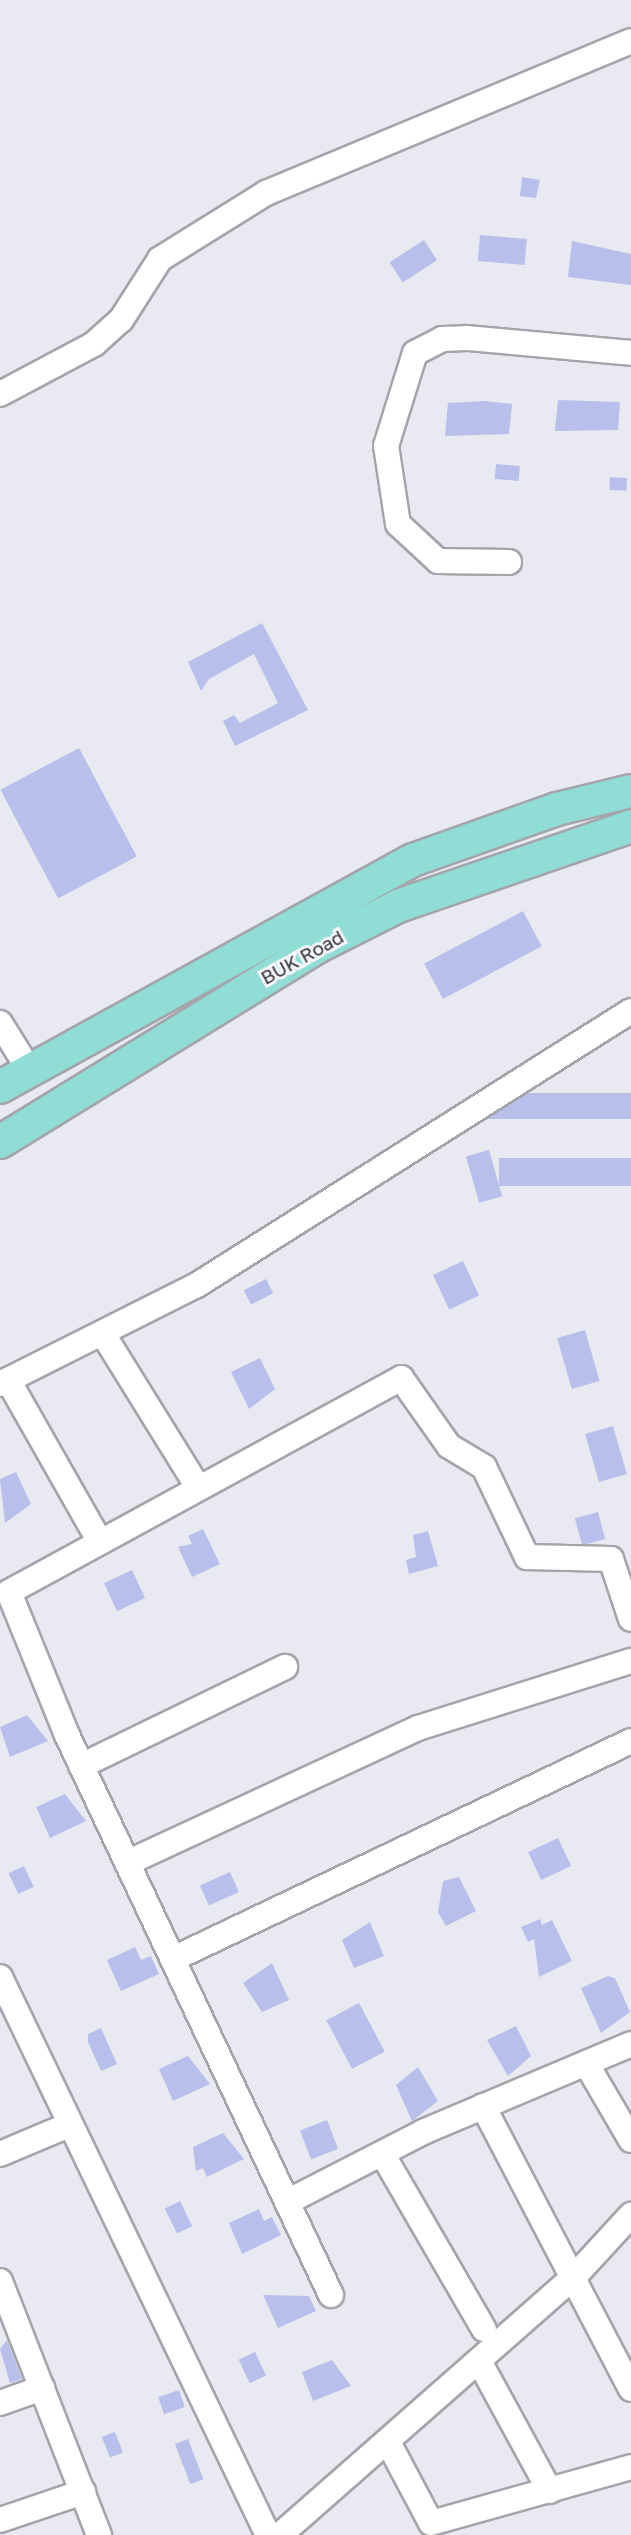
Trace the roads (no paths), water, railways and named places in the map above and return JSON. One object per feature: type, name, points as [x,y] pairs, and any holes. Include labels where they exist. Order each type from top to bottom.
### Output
[{"type":"main road","name":"BUK Road","points":[[0,1087],[28,1068],[413,860],[557,809],[631,791]]},
{"type":"main road","name":"BUK Road","points":[[0,1142],[282,967],[398,906],[631,826]]},
{"type":"street","points":[[0,394],[94,344],[121,320],[160,259],[266,193],[631,41]]},
{"type":"street","points":[[509,562],[438,561],[398,524],[386,446],[415,353],[442,339],[467,338],[631,353]]},
{"type":"street","points":[[99,1540],[4,1382],[197,1285],[631,1011]]},
{"type":"street","points":[[0,1023],[28,1068]]},
{"type":"street","points":[[103,1334],[198,1487]]},
{"type":"street","points":[[331,2295],[81,1766],[9,1592],[198,1487],[407,1380],[449,1446],[484,1467],[527,1557],[611,1559],[631,1619]]},
{"type":"street","points":[[127,1863],[418,1728],[631,1661]]},
{"type":"street","points":[[81,1766],[285,1667]]},
{"type":"street","points":[[173,1959],[631,1741]]},
{"type":"street","points":[[0,1977],[7,2011],[69,2125],[268,2535]]},
{"type":"street","points":[[287,2202],[483,2106],[631,2043]]},
{"type":"street","points":[[586,2063],[631,2140]]},
{"type":"street","points":[[483,2106],[631,2389]]},
{"type":"street","points":[[0,2154],[69,2125]]},
{"type":"street","points":[[383,2155],[484,2329]]},
{"type":"street","points":[[280,2535],[389,2444],[573,2278],[631,2215]]},
{"type":"street","points":[[0,2281],[99,2535]]},
{"type":"street","points":[[479,2361],[550,2491]]},
{"type":"street","points":[[0,2403],[42,2388]]},
{"type":"street","points":[[389,2444],[431,2523],[631,2467]]},
{"type":"street","points":[[0,2520],[83,2491]]}]
